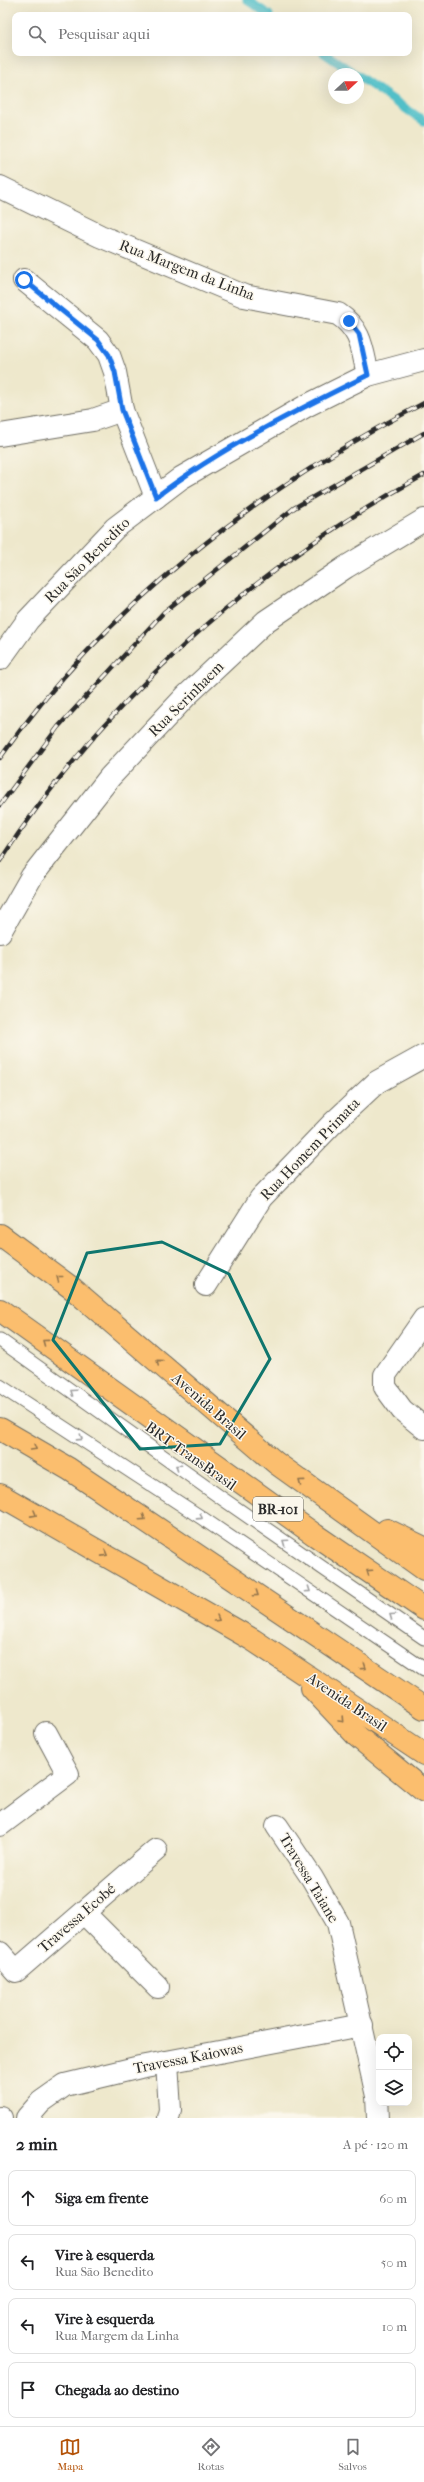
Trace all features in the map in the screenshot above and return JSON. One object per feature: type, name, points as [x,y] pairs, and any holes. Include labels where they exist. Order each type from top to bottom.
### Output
[{"type":"main road","name":"Avenida Brasil","points":[[0,1235],[31,1256],[124,1332],[276,1463],[326,1501],[424,1569]]},
{"type":"main road","name":"BR-101","points":[[9,1316],[315,1535],[424,1609]]},
{"type":"main road","points":[[0,1428],[76,1474],[424,1708]]},
{"type":"main road","name":"Avenida Brasil","points":[[0,1495],[286,1661],[424,1754]]},
{"type":"main road","points":[[326,1501],[424,1548]]},
{"type":"main road","points":[[286,1661],[358,1737],[424,1790]]},
{"type":"street","name":"Rua Margem da Linha","points":[[0,187],[100,236],[244,296],[338,314],[349,321],[359,334],[368,375]]},
{"type":"street","points":[[24,280],[98,340],[109,355],[115,372],[122,410],[156,497]]},
{"type":"street","name":"Rua Sāo Benedito","points":[[1,656],[28,620],[115,528],[181,478],[280,421],[368,375],[424,360]]},
{"type":"street","points":[[0,435],[93,420],[122,410]]},
{"type":"street","name":"Rua Serinhaem","points":[[0,932],[32,876],[110,777],[186,696],[266,621],[346,567],[424,520]]},
{"type":"street","name":"Rua Homem Primata","points":[[206,1285],[261,1198],[332,1124],[377,1082],[424,1056]]},
{"type":"street","points":[[424,1319],[385,1375],[385,1387],[402,1410],[424,1428]]},
{"type":"street","points":[[0,1825],[68,1774],[46,1733]]},
{"type":"street","name":"Travessa Taiane","points":[[277,1826],[312,1878],[338,1923],[377,2096],[378,2118]]},
{"type":"street","name":"Travessa Ecobé","points":[[0,1953],[16,1971],[156,1850]]},
{"type":"street","points":[[84,1912],[158,1987]]},
{"type":"street","name":"Travessa Kaiowas","points":[[27,2118],[41,2102],[65,2085],[167,2062],[362,2025]]},
{"type":"street","points":[[167,2062],[170,2110],[168,2118]]},
{"type":"lane","name":"BRT TransBrasil","points":[[0,1340],[220,1497],[424,1638]]},
{"type":"lane","points":[[0,1386],[202,1518],[424,1669]]},
{"type":"highlighted area","points":[[162,1242],[229,1274],[270,1359],[220,1444],[140,1449],[53,1340],[87,1253]]},
{"type":"waterway","points":[[247,0],[265,12]]},
{"type":"waterway","points":[[328,56],[346,68]]},
{"type":"waterway","points":[[364,80],[424,121]]},
{"type":"railway","points":[[0,758],[42,702],[88,650],[138,601],[191,555],[246,512],[304,473],[363,436],[424,403]]},
{"type":"railway","points":[[0,805],[58,727],[164,612],[294,508],[424,433]]},
{"type":"railway","points":[[0,861],[42,801],[87,745],[136,691],[188,641],[243,595],[301,551],[361,511],[424,475]]},
{"type":"route","points":[[24,280],[98,340],[109,355],[115,372],[122,410],[156,497],[181,478],[306,406],[368,375],[359,334],[349,321]]}]
